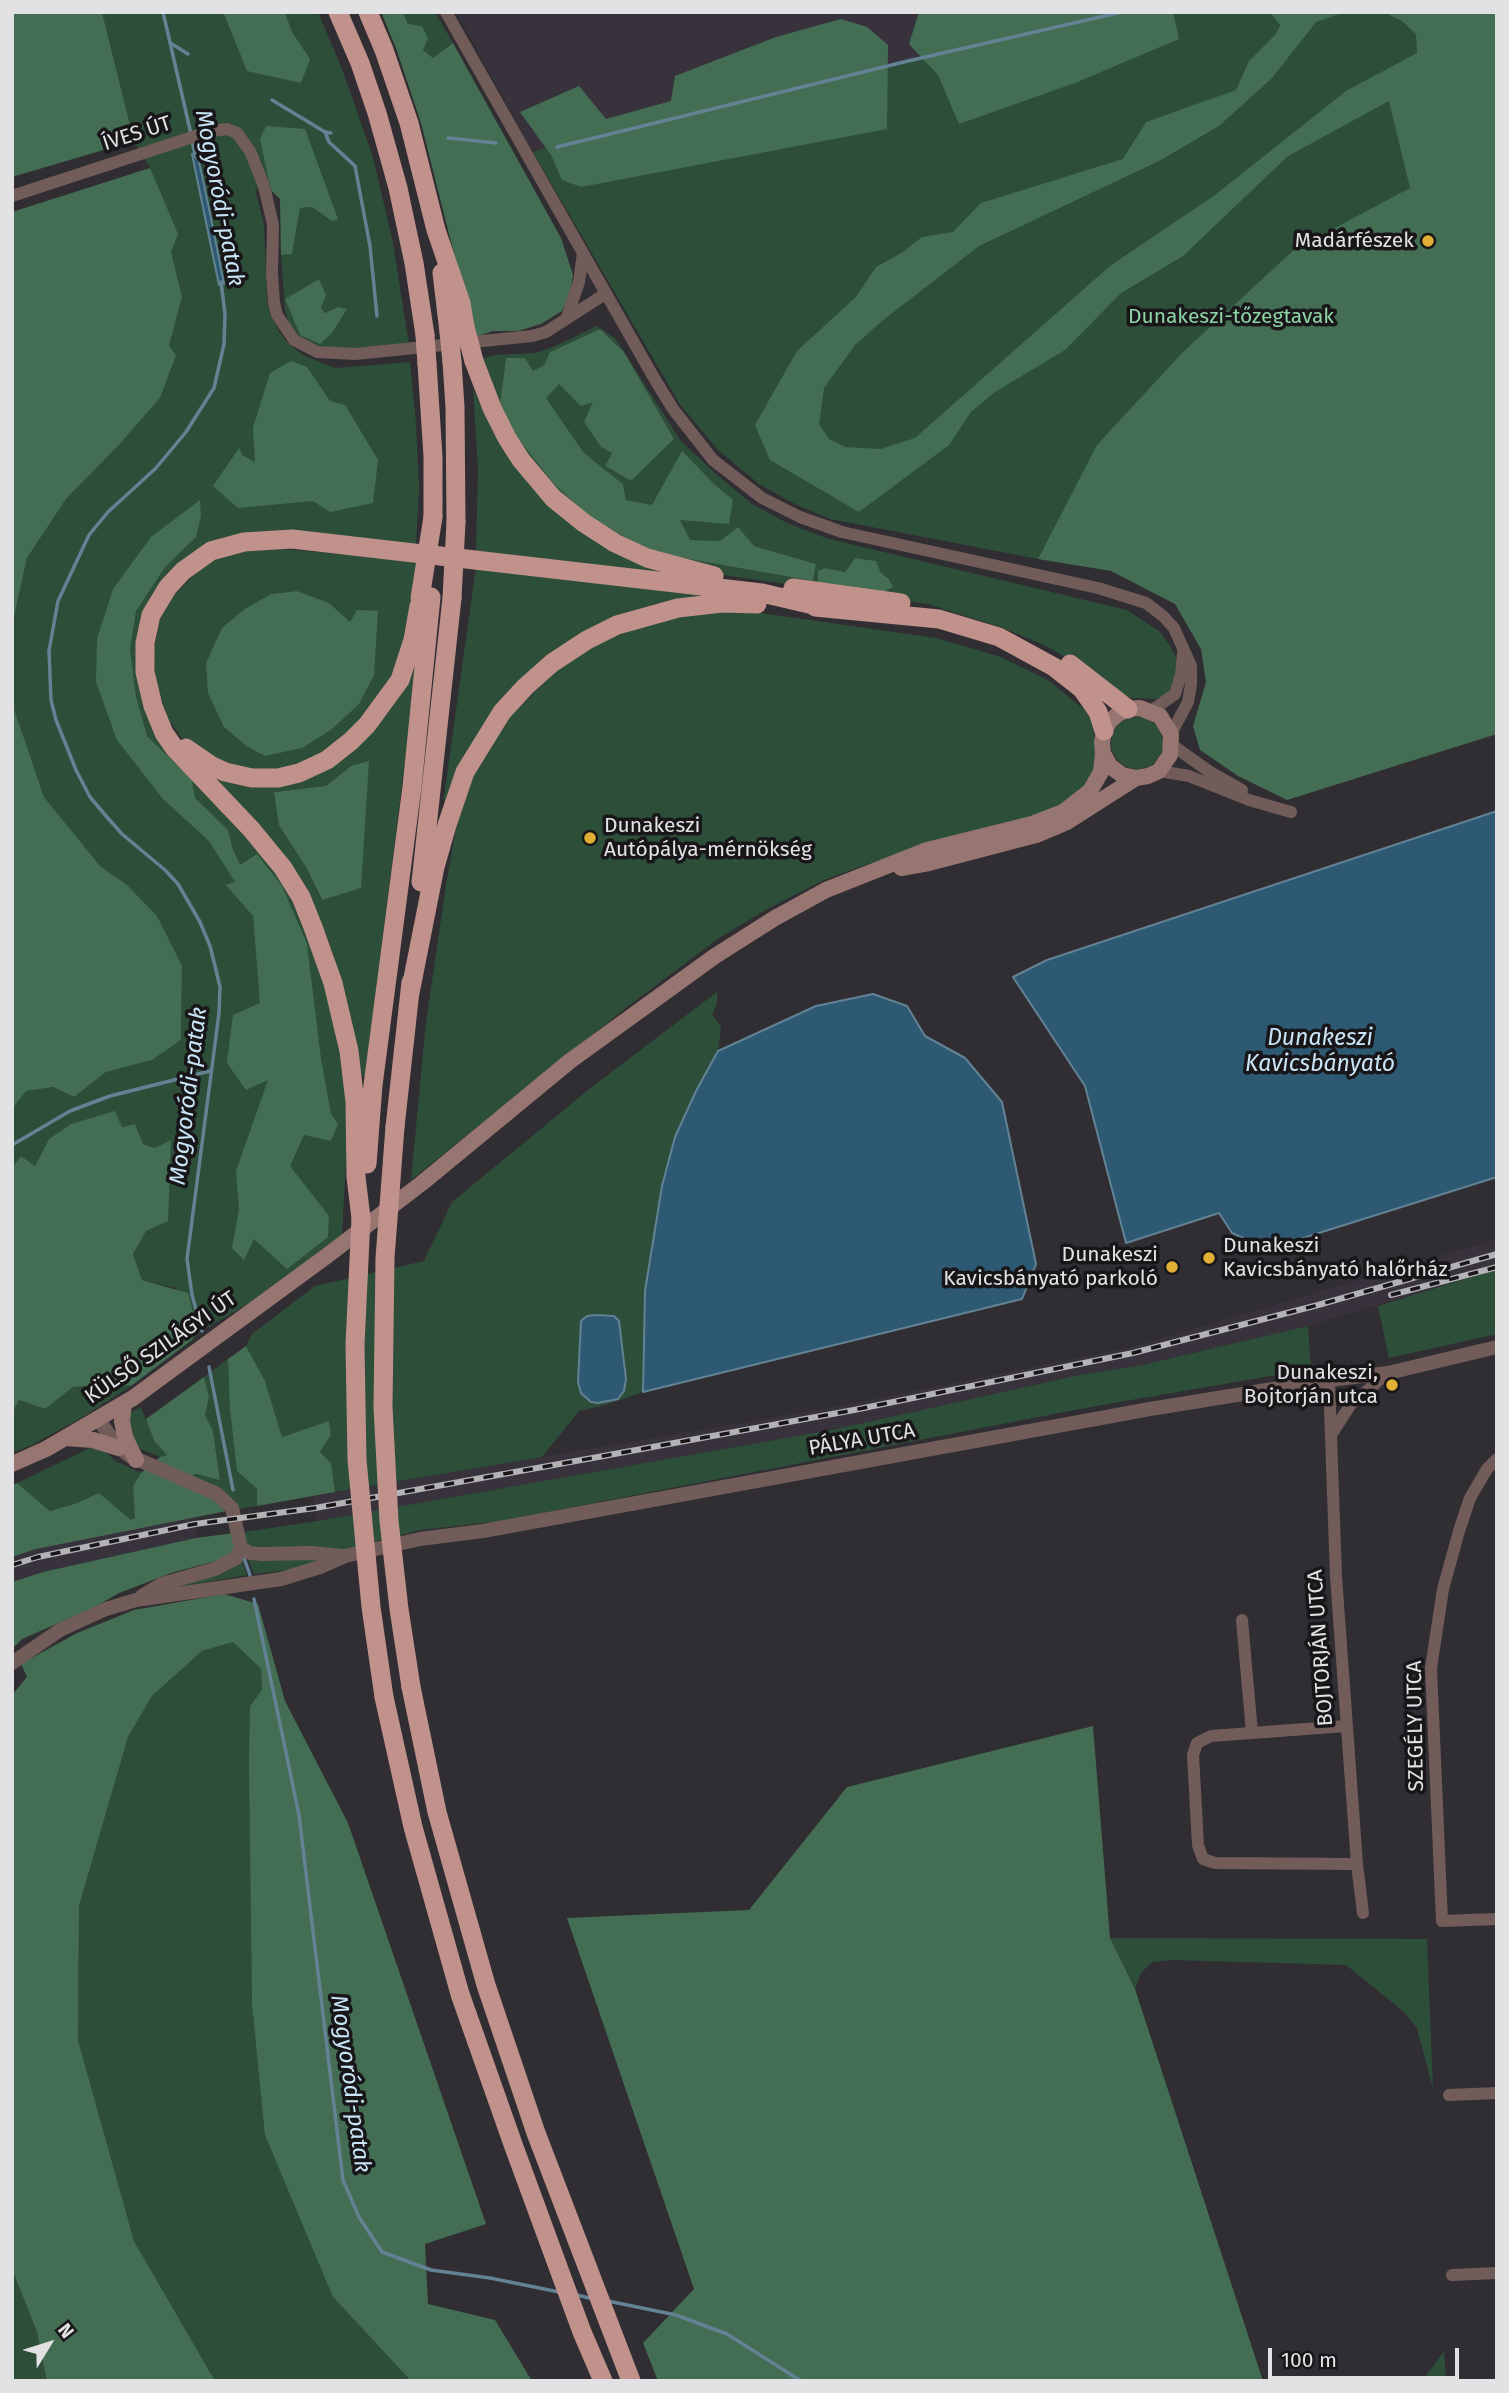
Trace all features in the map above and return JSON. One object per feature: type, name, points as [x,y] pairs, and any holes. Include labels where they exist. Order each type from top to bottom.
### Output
[{"type":"highway","points":[[338,12],[368,88],[398,188],[414,263],[425,335],[433,456],[433,517],[426,597],[424,687],[373,1086],[363,1138],[355,1345],[357,1460],[370,1607],[384,1697],[413,1827],[460,1994],[582,2332],[603,2381]]},
{"type":"highway","points":[[368,12],[409,123],[436,230],[457,330],[474,361],[492,408],[522,460],[553,498],[615,543],[647,558],[686,570],[823,600],[939,620],[999,637],[1054,667],[1082,689],[1098,712],[1104,731]]},
{"type":"highway","points":[[457,330],[452,362],[456,522],[452,598],[439,732],[415,925],[384,1258],[383,1407],[389,1521],[411,1687],[437,1812],[468,1925],[537,2133],[631,2381]]},
{"type":"highway","points":[[363,1138],[343,1018],[324,954],[301,897],[283,868],[251,829],[175,749],[164,733],[153,706],[145,672],[145,643],[152,615],[159,601],[183,571],[206,554],[244,542],[292,539],[823,600],[928,606],[1007,632],[1053,653],[1128,709]]},
{"type":"highway","points":[[153,706],[191,753],[212,766],[252,778],[278,778],[299,773],[338,752],[380,709],[400,680],[426,597]]},
{"type":"highway","points":[[410,993],[435,867],[465,772],[502,712],[525,687],[552,663],[587,640],[617,625],[656,612],[722,603],[823,600]]},
{"type":"highway","points":[[582,2332],[595,2381]]},
{"type":"main road","points":[[869,873],[927,850],[1032,824],[1063,812],[1090,791],[1101,772],[1104,731],[1110,721],[1128,709],[1140,708],[1160,716],[1172,740],[1166,763],[1159,771],[1148,776],[1136,778],[1122,775],[1110,766],[1103,753]]},
{"type":"main road","points":[[869,873],[929,863],[1036,835],[1067,822],[1136,778]]},
{"type":"main road","name":"KÜLSŐ SZILÁGYI ÚT","points":[[12,1464],[46,1449],[124,1404],[328,1255],[422,1183],[551,1075],[712,958],[787,911],[826,890],[869,873]]},
{"type":"main road","points":[[124,1404],[122,1421],[125,1437],[136,1460]]},
{"type":"main road","points":[[66,1438],[93,1440],[119,1448]]},
{"type":"street","points":[[446,12],[673,409],[713,460],[762,498],[800,517],[842,531],[1098,588],[1146,603],[1163,615],[1174,628],[1191,666],[1188,702],[1172,740],[1210,772],[1270,806]]},
{"type":"street","name":"ÍVES ÚT","points":[[12,195],[211,131],[227,129],[237,133],[250,151],[264,186],[273,225],[274,303],[283,327],[294,340],[317,352],[332,354],[403,349],[532,336],[546,332],[567,317]]},
{"type":"street","points":[[567,317],[579,282],[583,253]]},
{"type":"street","points":[[567,317],[605,294]]},
{"type":"street","points":[[1151,711],[1175,694],[1181,675],[1184,649]]},
{"type":"street","points":[[1159,771],[1189,776],[1249,800],[1291,812]]},
{"type":"street","name":"PÁLYA UTCA","points":[[345,1556],[420,1539],[483,1531],[1150,1409],[1388,1373],[1497,1347]]},
{"type":"street","name":"PÁLYA UTCA","points":[[1331,1435],[1360,1395],[1388,1373]]},
{"type":"street","name":"BOJTORJÁN UTCA","points":[[1329,1380],[1336,1577],[1363,1913]]},
{"type":"street","points":[[1329,1408],[1338,1413],[1346,1411]]},
{"type":"street","points":[[98,1419],[119,1448],[136,1460],[195,1483],[228,1502],[232,1508],[241,1548],[236,1558],[215,1569],[162,1584],[136,1600]]},
{"type":"street","name":"SZEGÉLY UTCA","points":[[1497,1460],[1469,1498],[1443,1589],[1431,1668],[1442,1921],[1497,1919]]},
{"type":"street","points":[[241,1548],[250,1553],[261,1554],[312,1553],[345,1556]]},
{"type":"street","points":[[12,1663],[36,1644],[106,1609],[136,1600],[206,1588],[270,1581],[320,1567],[345,1556]]},
{"type":"street","points":[[1242,1620],[1252,1733]]},
{"type":"street","points":[[1346,1726],[1211,1736],[1197,1743],[1193,1755],[1198,1845],[1203,1858],[1215,1863],[1357,1864]]},
{"type":"street","points":[[1449,2095],[1497,2093]]},
{"type":"street","points":[[1452,2274],[1497,2273]]},
{"type":"shaded area","points":[[456,12],[1122,12],[567,140],[533,152]]},
{"type":"shaded area","points":[[1497,1239],[1497,1269],[1308,1326],[1138,1366],[1079,1375],[837,1429],[317,1521],[314,1496],[840,1406],[1133,1347]]},
{"type":"shaded area","points":[[194,1516],[196,1538],[43,1572],[12,1582],[12,1557],[36,1549]]},
{"type":"green space","points":[[12,12],[102,12],[134,141],[12,177]]},
{"type":"green space","points":[[102,12],[223,12],[247,71],[309,59],[292,32],[285,12],[318,12],[342,69],[373,157],[393,243],[409,345],[332,351],[298,338],[289,325],[285,309],[281,255],[292,254],[300,208],[312,207],[332,221],[268,173],[271,190],[255,189],[264,225],[267,301],[271,317],[280,333],[303,355],[335,368],[410,362],[416,423],[419,488],[416,546],[260,533],[162,585],[140,689],[290,889],[337,1010],[349,1107],[342,1235],[249,1303],[202,1331],[192,1340],[196,1322],[176,1288],[142,1280],[133,1254],[146,1231],[155,1148],[143,1144],[135,1124],[122,1127],[115,1112],[49,1139],[35,1166],[21,1156],[12,1168],[12,1109],[25,1091],[53,1087],[74,1097],[106,1072],[152,1060],[181,1040],[182,966],[126,884],[101,867],[44,797],[12,703],[12,626],[27,558],[66,499],[160,398],[169,346],[182,297],[150,168],[134,141]],"holes":[[[319,279],[321,308],[325,313],[338,307],[300,335],[285,299]]]},
{"type":"green space","points":[[223,12],[285,12],[292,32],[310,59],[301,83],[247,71]]},
{"type":"green space","points":[[381,12],[403,12],[408,24],[422,26],[428,39],[423,50],[433,58],[453,43],[561,238],[573,275],[570,294],[562,311],[541,324],[518,331],[493,331],[475,337],[421,123]]},
{"type":"green space","points":[[403,12],[435,12],[453,43],[433,58],[423,50]]},
{"type":"green space","points":[[919,12],[1173,12],[1179,39],[1075,83],[959,124],[938,75],[909,44]]},
{"type":"green space","name":"Dunakeszi-tőzegtavak","points":[[1122,12],[1284,12],[1278,28],[1343,12],[1497,12],[1497,708],[1195,585],[1044,547],[1038,559],[830,519],[759,484],[718,450],[679,403],[533,152],[567,140]]},
{"type":"green space","points":[[1270,12],[1345,12],[1316,22],[1272,78],[1219,126],[1159,161],[979,246],[882,321],[855,345],[824,388],[819,424],[829,439],[845,447],[881,449],[915,438],[1110,266],[1215,195],[1346,91],[1417,53],[1416,34],[1402,21],[1383,12],[1497,12],[1497,734],[1287,800],[1238,776],[1200,750],[1193,726],[1206,682],[1201,649],[1175,604],[1111,571],[1038,559],[1097,445],[1182,353],[1295,249],[1410,188],[1389,101],[1288,156],[1183,256],[1121,293],[1065,350],[995,392],[971,412],[949,445],[859,512],[770,460],[755,425],[797,351],[856,297],[876,267],[903,252],[922,237],[953,232],[981,203],[1123,159],[1146,122],[1236,90],[1249,61],[1276,34],[1280,25]]},
{"type":"green space","points":[[841,19],[867,27],[888,45],[887,129],[581,187],[562,180],[551,155],[520,112],[579,86],[606,119],[671,101],[675,76],[776,37]]},
{"type":"green space","points":[[266,126],[305,129],[338,219],[332,221],[312,207],[300,208],[292,254],[281,255],[280,199],[271,190],[260,139]]},
{"type":"green space","points":[[150,168],[178,234],[171,252],[182,297],[169,346],[176,355],[160,398],[66,499],[27,558],[12,626],[12,212]]},
{"type":"green space","points":[[319,279],[326,295],[321,308],[325,313],[338,307],[347,309],[332,333],[320,344],[300,335],[285,299]]},
{"type":"green space","points":[[597,326],[615,338],[624,352],[681,441],[752,504],[787,523],[829,539],[1127,610],[1159,631],[1178,661],[1177,674],[1168,694],[1156,699],[1131,698],[1117,692],[1086,669],[1044,645],[1003,628],[928,604],[723,575],[649,555],[617,540],[585,519],[555,493],[525,458],[495,407],[480,359],[496,355],[536,353]],"holes":[[[600,329],[624,352],[674,439],[631,481],[605,466],[612,452],[601,447],[584,422],[594,401],[581,406],[560,383],[545,397],[584,453],[623,484],[626,500],[652,506],[679,520],[690,540],[720,541],[738,528],[754,546],[816,564],[813,581],[654,553],[591,518],[554,484],[516,436],[500,403],[506,358],[525,358],[533,372],[544,365],[550,352]],[[855,558],[875,561],[893,587],[880,594],[836,588],[818,582],[818,571],[825,568],[845,572]]]},
{"type":"green space","points":[[600,329],[624,352],[674,439],[631,481],[605,466],[612,453],[601,447],[584,422],[593,402],[581,406],[559,384],[546,398],[584,453],[623,484],[626,500],[652,505],[682,451],[733,500],[729,524],[680,520],[690,540],[720,541],[738,527],[754,546],[816,564],[813,581],[654,553],[591,518],[554,484],[516,436],[500,403],[506,358],[525,358],[533,371],[544,365],[550,352]]},
{"type":"green space","points":[[291,361],[307,367],[330,401],[345,405],[378,460],[373,503],[330,512],[313,501],[238,508],[213,486],[239,448],[242,455],[255,462],[253,428],[270,373]]},
{"type":"green space","points":[[473,389],[495,435],[515,467],[669,573],[476,551],[478,470]]},
{"type":"green space","points":[[200,500],[201,516],[196,537],[165,567],[136,611],[130,649],[136,697],[147,736],[192,780],[195,798],[228,830],[240,865],[257,854],[282,886],[307,944],[321,1059],[331,1114],[338,1124],[331,1141],[304,1135],[290,1166],[329,1216],[328,1237],[287,1269],[254,1239],[244,1260],[232,1248],[239,1209],[236,1171],[268,1080],[246,1090],[227,1063],[233,1015],[260,1003],[253,916],[226,885],[235,882],[209,841],[163,799],[117,740],[96,682],[97,639],[113,589],[151,537]]},
{"type":"green space","points":[[283,549],[418,561],[409,628],[393,677],[360,721],[316,758],[278,772],[250,771],[202,754],[181,737],[169,720],[156,686],[154,648],[160,619],[175,594],[210,562],[247,551]],"holes":[[[297,591],[329,603],[350,623],[271,594]]]},
{"type":"green space","points":[[855,558],[876,561],[881,573],[889,579],[893,587],[880,594],[836,588],[818,582],[818,571],[825,568],[845,572]]},
{"type":"green space","points":[[476,567],[704,596],[655,604],[615,616],[547,656],[444,808],[444,796]]},
{"type":"green space","points":[[297,591],[329,603],[350,622],[357,610],[378,611],[374,675],[359,704],[332,729],[302,748],[265,756],[248,747],[224,727],[208,693],[206,663],[222,628],[245,609],[271,594]]},
{"type":"green space","points":[[740,610],[936,638],[1001,657],[1048,680],[1086,711],[1093,723],[1097,762],[1087,785],[1055,809],[1031,819],[927,845],[868,864],[824,880],[769,908],[719,938],[627,1007],[411,1180],[426,1022],[446,885],[458,817],[469,783],[509,717],[557,670],[620,633],[700,612]]},
{"type":"green space","points":[[415,661],[409,730],[365,1076],[362,1075],[350,1014],[331,948],[319,919],[212,774],[303,779]],"holes":[[[351,766],[321,900],[275,792],[326,786]]]},
{"type":"green space","points":[[12,703],[44,797],[101,867],[126,884],[157,916],[182,966],[181,1040],[152,1060],[106,1072],[74,1097],[53,1087],[26,1091],[12,1109]]},
{"type":"green space","points":[[1137,717],[1147,719],[1155,725],[1161,733],[1161,753],[1155,761],[1147,767],[1137,769],[1127,767],[1119,761],[1113,753],[1111,743],[1113,733],[1119,725],[1127,719]]},
{"type":"green space","points":[[369,761],[361,888],[322,900],[306,867],[279,825],[274,792],[326,786],[351,766]]},
{"type":"green space","points":[[717,992],[717,1004],[712,1015],[721,1027],[718,1051],[675,1137],[662,1186],[645,1291],[643,1392],[579,1411],[542,1457],[335,1492],[333,1478],[320,1452],[331,1435],[329,1421],[282,1437],[265,1381],[246,1346],[252,1334],[315,1286],[424,1261],[452,1202],[593,1086]]},
{"type":"green space","points":[[115,1111],[122,1127],[135,1124],[143,1144],[155,1148],[171,1140],[168,1221],[146,1231],[133,1254],[142,1280],[188,1293],[196,1322],[192,1340],[131,1386],[116,1384],[73,1387],[45,1409],[19,1400],[12,1413],[12,1168],[21,1156],[35,1166],[49,1139],[71,1124]]},
{"type":"green space","points":[[1497,1269],[1497,1334],[1389,1358],[1378,1306]]},
{"type":"green space","points":[[1308,1326],[1311,1369],[1085,1408],[501,1521],[420,1530],[343,1550],[249,1546],[245,1542],[244,1532],[837,1429],[1079,1375],[1138,1366]]},
{"type":"green space","points":[[246,1346],[265,1381],[282,1437],[329,1421],[331,1435],[320,1452],[331,1463],[335,1492],[257,1506],[257,1489],[237,1471],[230,1409],[228,1359]]},
{"type":"green space","points":[[228,1359],[237,1471],[257,1489],[257,1506],[227,1511],[189,1478],[196,1474],[220,1479],[213,1431],[205,1415],[209,1397],[204,1377]]},
{"type":"green space","points":[[204,1377],[209,1397],[205,1415],[213,1431],[220,1480],[196,1474],[189,1477],[227,1511],[36,1549],[12,1557],[12,1485],[17,1483],[50,1511],[99,1493],[131,1520],[135,1518],[133,1486],[141,1473],[160,1457],[167,1455],[154,1441],[146,1419]]},
{"type":"green space","points":[[116,1384],[131,1386],[81,1418],[12,1453],[12,1413],[19,1400],[45,1409],[73,1387]]},
{"type":"green space","points":[[141,1407],[154,1441],[167,1455],[160,1457],[141,1449],[132,1441],[128,1414]]},
{"type":"green space","points":[[94,1446],[117,1462],[141,1473],[133,1486],[136,1518],[131,1520],[99,1493],[50,1511],[17,1483]]},
{"type":"green space","points":[[234,1533],[236,1545],[231,1557],[171,1573],[119,1593],[93,1608],[22,1639],[12,1649],[12,1582],[43,1572],[196,1538]]},
{"type":"green space","points":[[247,1557],[267,1561],[332,1558],[288,1570],[254,1574]]},
{"type":"green space","points":[[241,1558],[247,1575],[163,1590]]},
{"type":"green space","points":[[224,1594],[258,1604],[285,1701],[348,1823],[486,2224],[425,2244],[428,2304],[495,2320],[532,2381],[411,2381],[333,2297],[265,2135],[252,2004],[249,1763],[250,1706],[262,1690],[261,1669],[233,1642],[202,1651],[152,1696],[128,1737],[79,1906],[78,2040],[134,2241],[215,2381],[47,2381],[37,2332],[12,2269],[12,1695],[27,1677],[21,1664],[77,1633],[134,1610]]},
{"type":"green space","points":[[233,1642],[261,1669],[262,1690],[250,1706],[252,2004],[333,2297],[411,2381],[215,2381],[134,2241],[78,2040],[79,1906],[128,1737],[152,1696],[202,1651]]},
{"type":"green space","points":[[1093,1726],[1110,1938],[1135,1989],[1263,2381],[658,2381],[643,2343],[694,2289],[567,1918],[749,1910],[847,1787]]},
{"type":"green space","points":[[1110,1938],[1427,1939],[1433,2089],[1417,2028],[1404,2012],[1346,1965],[1171,1960],[1152,1962],[1141,1973],[1135,1989]]},
{"type":"green space","points":[[12,2269],[37,2332],[47,2381],[12,2381]]},
{"type":"green space","points":[[1444,2351],[1446,2381],[1422,2381]]},
{"type":"water","points":[[197,152],[224,284],[219,285],[192,154]]},
{"type":"water","name":"Dunakeszi Kavicsbányató","points":[[1497,811],[1497,1177],[1268,1249],[1232,1233],[1219,1213],[1126,1243],[1085,1086],[1013,977],[1047,960]]},
{"type":"water","points":[[873,994],[907,1006],[925,1036],[965,1058],[1002,1102],[1036,1264],[1022,1299],[643,1392],[645,1291],[662,1186],[675,1137],[718,1051],[816,1006]]},
{"type":"water","points":[[587,1316],[614,1316],[619,1321],[626,1379],[624,1391],[618,1399],[598,1403],[591,1402],[581,1393],[578,1382],[581,1321]]},
{"type":"waterway","name":"Mogyoródi-patak","points":[[163,12],[191,134]]},
{"type":"waterway","points":[[557,147],[1122,12]]},
{"type":"waterway","points":[[172,44],[188,54]]},
{"type":"waterway","points":[[272,100],[331,133]]},
{"type":"waterway","points":[[325,132],[329,142],[355,166],[370,246],[377,316]]},
{"type":"waterway","points":[[448,138],[496,143]]},
{"type":"waterway","name":"Mogyoródi-patak","points":[[192,141],[196,157]]},
{"type":"waterway","name":"Mogyoródi-patak","points":[[202,1331],[192,1295],[187,1259],[219,1013],[220,987],[210,946],[200,922],[178,884],[122,834],[90,797],[76,770],[51,700],[49,651],[58,601],[89,535],[108,512],[156,468],[186,432],[214,388],[224,344],[225,314],[221,282]]},
{"type":"waterway","points":[[12,1145],[70,1111],[110,1096],[210,1071]]},
{"type":"waterway","name":"Mogyoródi-patak","points":[[209,1367],[233,1490]]},
{"type":"waterway","name":"Mogyoródi-patak","points":[[244,1558],[250,1575]]},
{"type":"waterway","name":"Mogyoródi-patak","points":[[254,1599],[299,1815],[343,2180],[359,2217],[382,2252],[431,2270],[490,2278],[559,2292]]},
{"type":"waterway","name":"Mogyoródi-patak","points":[[577,2295],[593,2299]]},
{"type":"waterway","name":"Mogyoródi-patak","points":[[608,2301],[676,2315],[727,2334],[801,2381]]},
{"type":"railway","points":[[12,1565],[38,1557],[195,1524],[315,1508],[598,1457],[854,1410],[1133,1353],[1318,1305],[1497,1254]]},
{"type":"railway","points":[[1391,1295],[1497,1267]]},
{"type":"place","name":"Madárfészek","points":[[1428,241]]},
{"type":"place","name":"Dunakeszi Autópálya-mérnökség","points":[[590,838]]},
{"type":"place","name":"Dunakeszi Kavicsbányató halőrház","points":[[1209,1258]]},
{"type":"place","name":"Dunakeszi Kavicsbányató parkoló","points":[[1172,1267]]},
{"type":"place","name":"Dunakeszi, Bojtorján utca","points":[[1392,1385]]}]
